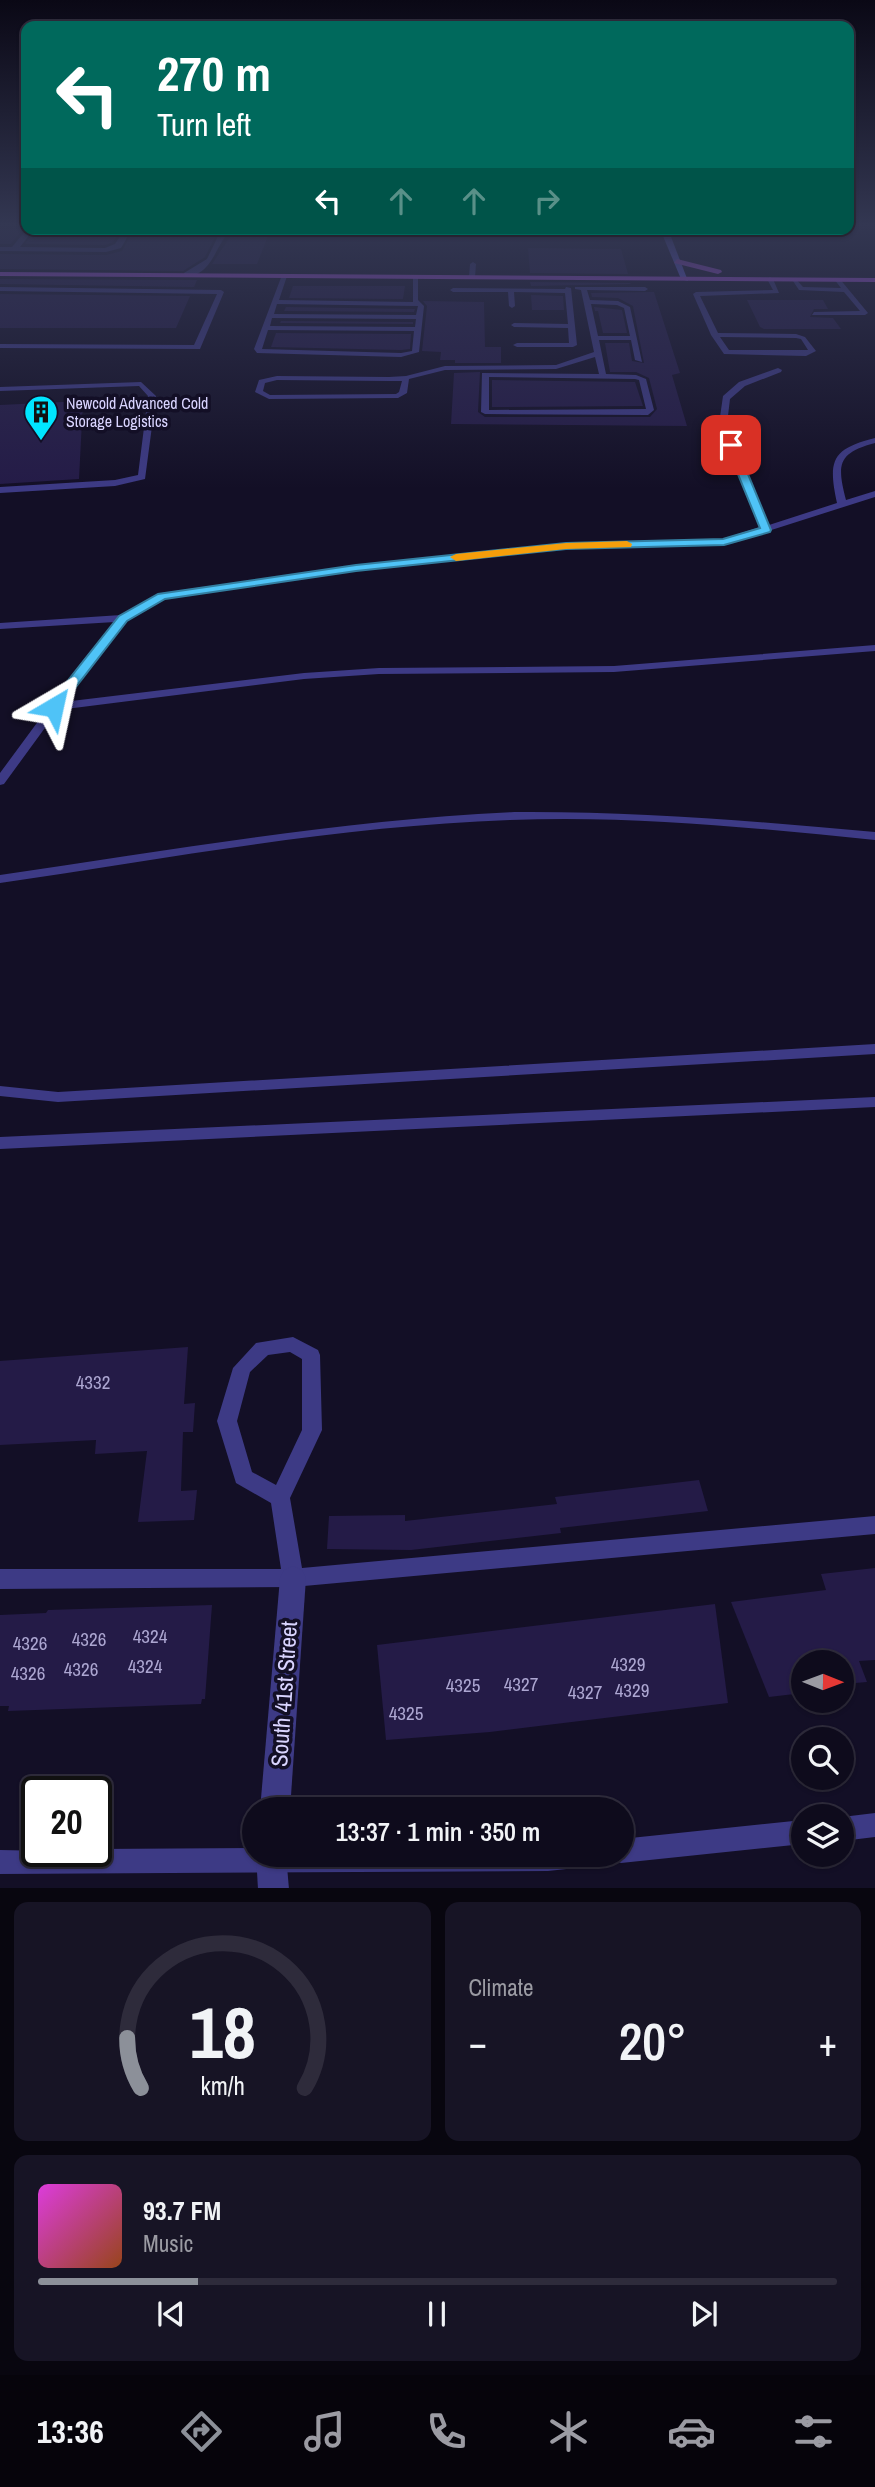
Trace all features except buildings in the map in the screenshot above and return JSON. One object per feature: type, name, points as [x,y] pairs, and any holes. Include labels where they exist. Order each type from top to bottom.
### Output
[{"type":"street","name":"South 41st Street","points":[[276,1797],[293,1578]]},
{"type":"lane","points":[[0,346],[197,347],[212,313]]},
{"type":"lane","points":[[271,313],[258,349],[260,351],[401,355],[415,352],[419,313]]},
{"type":"lane","points":[[517,345],[573,345],[571,313]]},
{"type":"lane","points":[[590,313],[603,376]]},
{"type":"lane","points":[[627,313],[639,360]]},
{"type":"lane","points":[[705,313],[715,335],[727,352],[739,354],[812,351],[803,338],[796,336],[715,335]]},
{"type":"lane","points":[[814,314],[860,313]]},
{"type":"lane","points":[[270,316],[419,317]]},
{"type":"lane","points":[[514,325],[572,326]]},
{"type":"lane","points":[[265,328],[418,329]]},
{"type":"lane","points":[[594,338],[634,338]]},
{"type":"lane","points":[[407,378],[403,393],[398,396],[269,397],[259,393],[262,382],[277,378],[407,378],[445,368],[556,367],[569,365],[586,355],[597,354]]},
{"type":"lane","points":[[766,530],[723,424],[726,398],[742,384],[778,370]]},
{"type":"lane","points":[[485,374],[603,376],[642,379],[650,410],[645,413],[485,412],[485,374]]},
{"type":"lane","points":[[0,389],[141,384],[152,396],[142,477],[115,483],[0,490]]},
{"type":"lane","points":[[842,504],[835,477],[839,454],[850,446],[875,440]]},
{"type":"lane","points":[[0,781],[123,618],[162,596],[356,568],[566,546],[724,542],[875,494]]},
{"type":"lane","points":[[0,626],[123,618]]},
{"type":"lane","points":[[54,707],[304,676],[379,671],[614,669],[875,648]]},
{"type":"lane","points":[[0,879],[312,834],[463,818],[594,816],[875,836]]},
{"type":"lane","points":[[0,1091],[58,1097],[875,1049]]},
{"type":"lane","points":[[0,1143],[875,1102]]},
{"type":"lane","points":[[280,1497],[243,1478],[227,1421],[243,1368],[262,1348],[293,1344],[311,1355],[312,1430],[280,1497],[293,1578]]},
{"type":"lane","points":[[0,1578],[293,1578],[875,1525]]},
{"type":"lane","points":[[854,1828],[875,1825]]},
{"type":"lane","points":[[634,1850],[791,1833]]},
{"type":"lane","points":[[0,1862],[303,1867]]},
{"type":"slow traffic","points":[[456,557],[566,546],[627,544]]},
{"type":"place","name":"Newcold Advanced Cold Storage Logistics","points":[[41,442]]},
{"type":"route","points":[[54,707],[123,618],[162,596],[356,568],[566,546],[724,542],[766,530],[731,445]]}]
